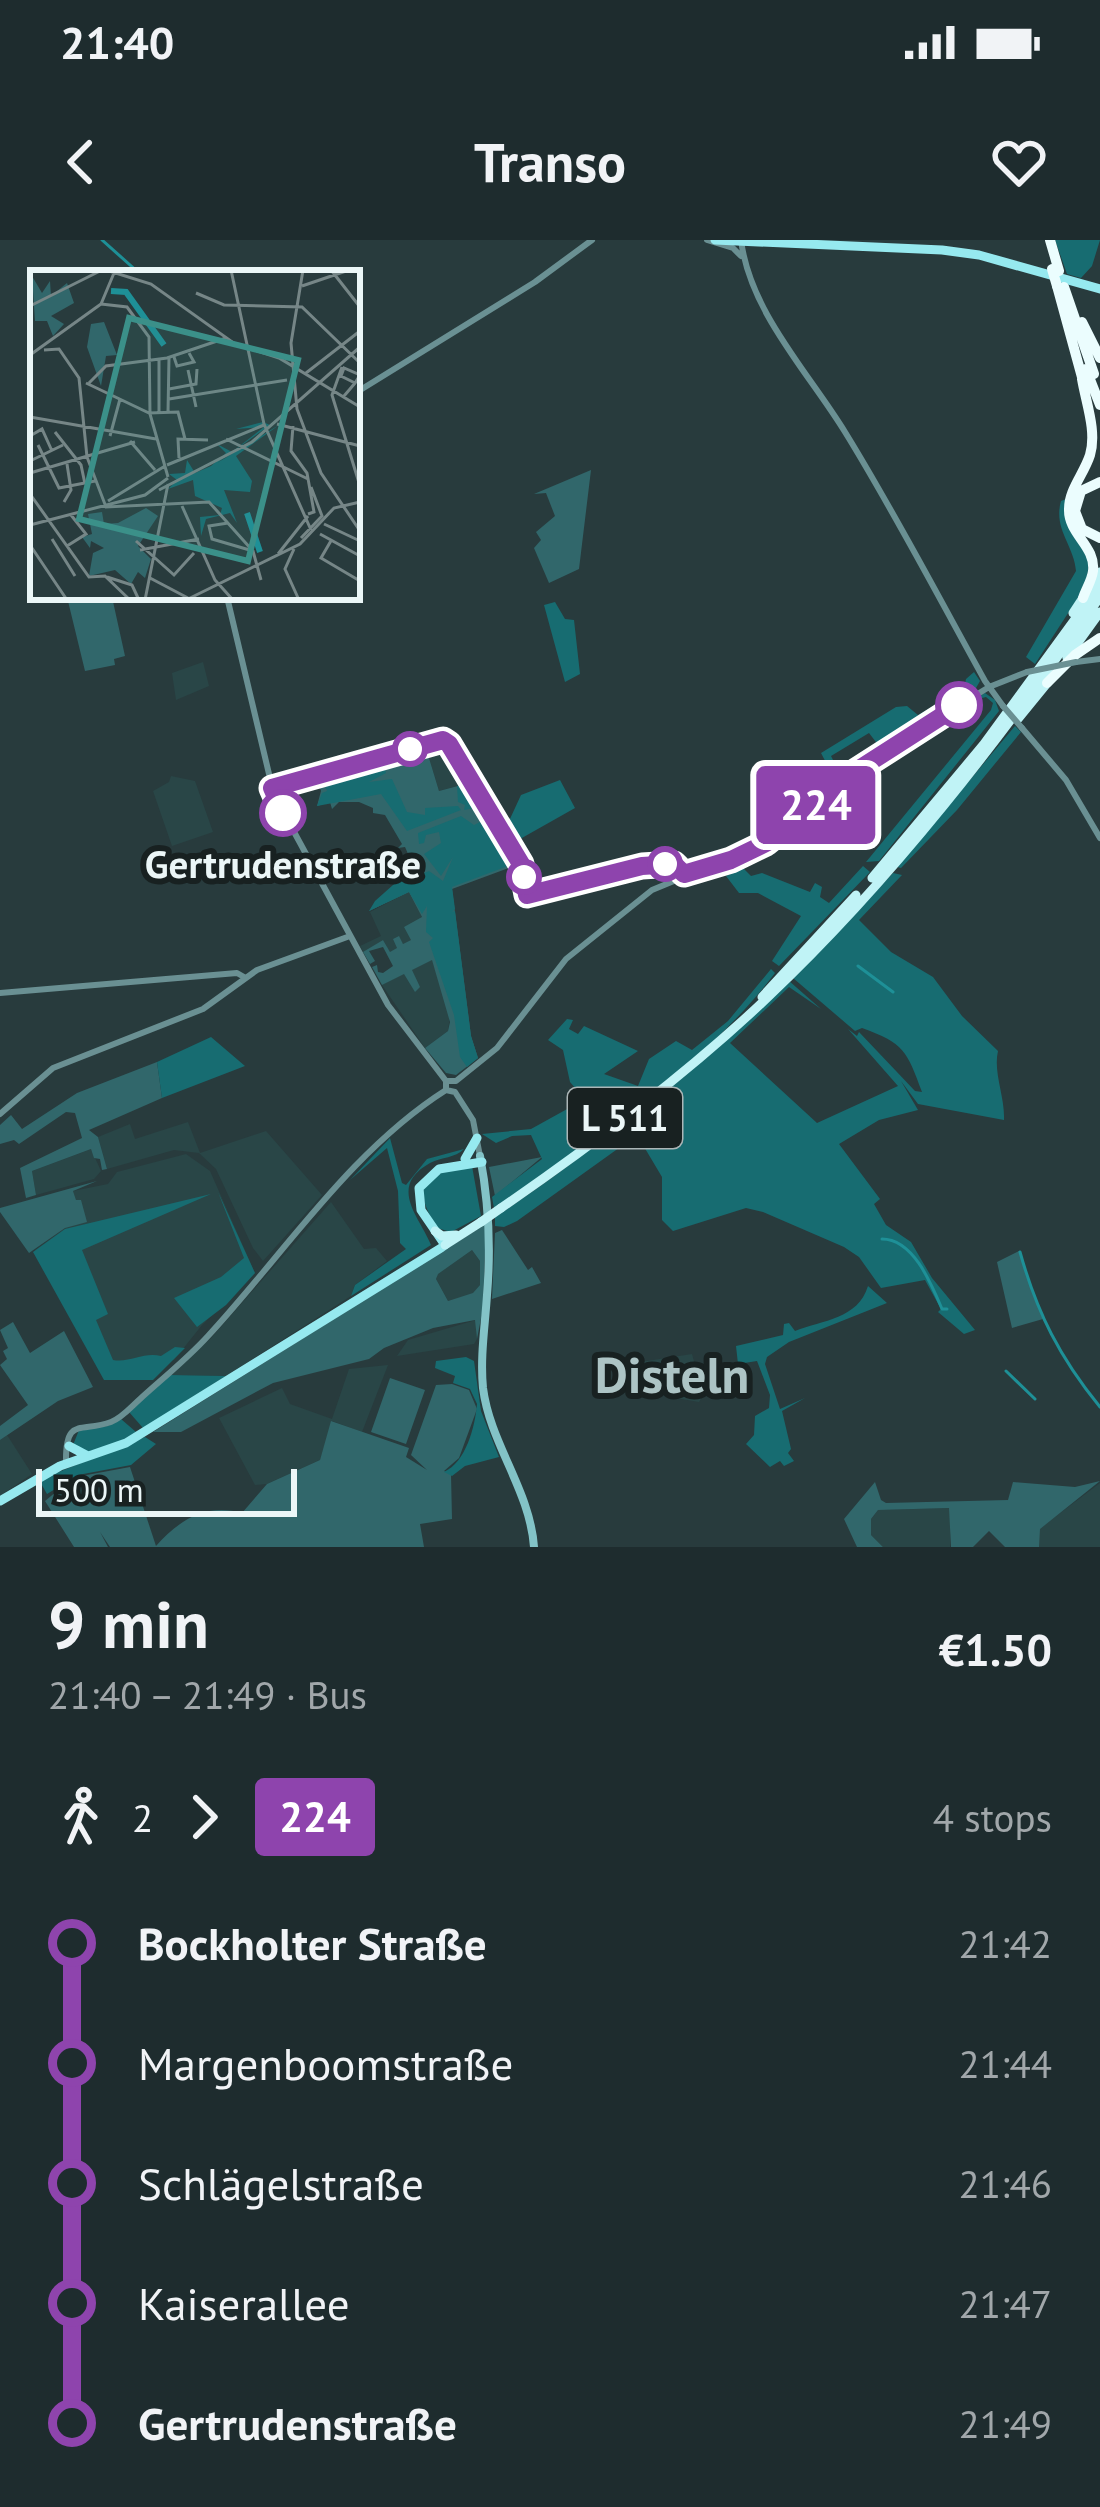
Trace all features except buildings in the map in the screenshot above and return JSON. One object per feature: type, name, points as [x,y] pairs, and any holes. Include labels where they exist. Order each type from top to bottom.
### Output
[{"type":"highway","points":[[1046,240],[1100,405]]},
{"type":"highway","points":[[1061,286],[1098,357]]},
{"type":"highway","points":[[1061,286],[1092,431],[1091,452],[1069,511],[1073,528],[1093,562],[1083,598]]},
{"type":"highway","points":[[1061,286],[1100,388]]},
{"type":"highway","points":[[1082,379],[1100,425]]},
{"type":"highway","points":[[1100,482],[1081,491],[1075,511],[1082,529],[1100,538]]},
{"type":"highway","points":[[1028,678],[1100,572]]},
{"type":"highway","name":"L 511","points":[[743,1019],[923,819],[1100,585]]},
{"type":"highway","name":"L 511","points":[[443,1246],[627,1117],[743,1019],[856,905],[989,748],[1100,597]]},
{"type":"highway","points":[[989,748],[1100,612]]},
{"type":"highway","points":[[1047,682],[1100,638]]},
{"type":"highway","points":[[435,1231],[447,1236],[467,1231]]},
{"type":"main road","points":[[711,240],[942,250],[979,255],[1100,289]]},
{"type":"main road","points":[[465,1159],[477,1138]]},
{"type":"main road","points":[[443,1246],[416,1211],[413,1191],[418,1178],[430,1168],[481,1159]]},
{"type":"main road","points":[[443,1246],[418,1202],[423,1180],[439,1169],[481,1159]]},
{"type":"main road","points":[[481,1159],[490,1230],[483,1384],[492,1427],[525,1503],[534,1547]]},
{"type":"main road","name":"L 511","points":[[0,1501],[68,1463],[135,1438],[443,1246]]},
{"type":"main road","points":[[69,1442],[80,1454],[97,1455]]},
{"type":"street","points":[[360,390],[536,282],[592,240]]},
{"type":"street","points":[[711,240],[733,248],[745,262]]},
{"type":"street","points":[[741,241],[745,262],[776,328],[853,445],[989,687],[1066,780],[1100,838]]},
{"type":"street","points":[[228,600],[272,788],[398,1020],[473,1120],[481,1159]]},
{"type":"street","points":[[68,1463],[69,1442],[85,1425],[114,1421],[175,1368],[386,1135],[506,1039],[566,958],[635,902],[666,882],[766,843],[856,771],[989,687],[1100,659]]},
{"type":"street","points":[[0,1114],[53,1068],[203,1009],[244,977],[350,936]]},
{"type":"street","points":[[0,993],[232,973],[244,977]]},
{"type":"shaded area","points":[[1055,240],[1100,240],[1092,266],[1081,278],[1067,274]]},
{"type":"shaded area","points":[[591,470],[579,569],[549,583],[534,548],[541,540],[536,532],[555,516],[546,493],[534,494]]},
{"type":"shaded area","points":[[1066,499],[1089,555],[1087,584],[1035,664],[1026,657],[1076,571],[1060,520],[1061,501]]},
{"type":"shaded area","points":[[68,600],[113,600],[125,656],[114,659],[115,665],[85,671]]},
{"type":"shaded area","points":[[555,602],[565,619],[574,620],[580,674],[565,682],[544,605]]},
{"type":"shaded area","points":[[203,662],[209,686],[176,700],[172,673]]},
{"type":"shaded area","points":[[974,672],[980,681],[976,688],[879,746],[869,733],[831,756],[840,774],[834,778],[821,753],[896,707],[907,706],[918,715],[964,688]]},
{"type":"shaded area","points":[[985,693],[995,700],[999,711],[879,861],[866,862],[993,703],[986,697],[978,699],[928,726]]},
{"type":"shaded area","points":[[1015,726],[1021,732],[957,810],[897,867]]},
{"type":"shaded area","points":[[443,743],[469,783],[439,791],[426,748]]},
{"type":"shaded area","points":[[426,748],[439,791],[469,783],[517,865],[452,889],[478,1058],[456,1075],[446,1073],[425,1048],[448,1031],[450,1022],[432,960],[412,970],[420,987],[415,992],[404,974],[382,985],[372,967],[377,965],[383,973],[393,966],[383,947],[369,951],[375,961],[370,964],[363,952],[383,940],[390,952],[397,948],[393,939],[399,936],[403,944],[411,940],[404,927],[422,917],[409,892],[369,911],[413,865],[405,847],[398,848],[402,844],[385,815],[373,813],[373,808],[359,802],[339,802],[332,809],[330,802],[317,806],[318,779]]},
{"type":"shaded area","points":[[383,760],[386,773],[369,782],[392,779],[407,812],[425,815],[425,808],[458,806],[461,810],[407,831],[381,794],[317,806],[327,791],[323,780],[321,790],[318,779]]},
{"type":"shaded area","points":[[171,776],[195,781],[213,832],[172,846],[153,791]]},
{"type":"shaded area","points":[[560,780],[575,808],[513,843],[502,824],[509,821],[521,795]]},
{"type":"shaded area","points":[[469,783],[516,863],[452,887],[452,912],[478,1058],[467,1067],[460,1057],[454,1015],[429,942],[433,938],[426,932],[427,906],[422,914],[409,892],[369,911],[411,869],[422,874],[429,871],[443,881],[453,857],[441,876],[424,854],[441,843],[439,832],[426,835],[419,844],[418,833],[461,816],[474,825],[486,819],[480,807],[464,810],[465,805],[458,802],[457,786]]},
{"type":"shaded area","points":[[863,866],[870,872],[779,966],[772,961],[801,916],[758,893],[739,893],[726,876],[743,868],[751,876],[762,873],[810,892],[815,883],[822,887],[820,897],[829,903]]},
{"type":"shaded area","points":[[893,873],[902,875],[859,920],[891,952],[933,977],[962,1016],[998,1051],[1004,1120],[918,1104],[901,1081],[918,1110],[879,1120],[839,1144],[880,1199],[874,1204],[886,1225],[911,1242],[932,1278],[975,1330],[964,1334],[938,1312],[941,1309],[925,1280],[881,1288],[859,1257],[844,1247],[763,1212],[746,1208],[673,1231],[662,1220],[662,1177],[637,1135],[517,1221],[495,1226],[495,1217],[646,1104],[788,980],[821,1009],[789,987],[730,1043],[817,1123],[898,1086],[848,1029],[857,1036],[859,1032],[915,1091],[922,1092],[895,1044],[862,1028],[855,1031],[793,978]]},
{"type":"shaded area","points":[[410,891],[422,917],[411,940],[403,944],[399,937],[394,939],[398,948],[390,953],[383,940],[364,953],[360,946],[381,936],[370,912]]},
{"type":"shaded area","points":[[432,959],[450,1016],[448,1031],[425,1048],[382,985],[404,973],[416,992],[411,970]]},
{"type":"shaded area","points":[[771,969],[775,973],[746,1008],[680,1072],[494,1208],[492,1197],[542,1159],[531,1135],[496,1143],[482,1134],[531,1129],[578,1103],[582,1096],[570,1082],[563,1050],[548,1040],[567,1019],[573,1020],[569,1029],[578,1034],[584,1026],[638,1051],[604,1074],[638,1086],[649,1059],[676,1041],[692,1050],[728,1021]]},
{"type":"shaded area","points":[[211,1037],[245,1066],[162,1098],[157,1062]]},
{"type":"shaded area","points":[[157,1062],[162,1098],[89,1130],[98,1137],[107,1169],[102,1170],[91,1149],[32,1171],[36,1195],[26,1198],[20,1168],[82,1138],[75,1113],[66,1112],[19,1144],[14,1140],[0,1144],[0,1125],[11,1115],[22,1129],[77,1093]]},
{"type":"shaded area","points":[[188,1122],[200,1153],[266,1131],[322,1195],[263,1261],[216,1169],[199,1153],[174,1150],[107,1169],[98,1137],[130,1124],[135,1139]]},
{"type":"shaded area","points":[[390,1138],[406,1185],[427,1159],[464,1149],[430,1163],[410,1182],[410,1203],[431,1245],[351,1296],[355,1285],[406,1249],[400,1243],[398,1191],[387,1148],[350,1180]]},
{"type":"shaded area","points":[[91,1149],[101,1171],[94,1179],[36,1195],[32,1171]]},
{"type":"shaded area","points":[[186,1154],[210,1171],[255,1273],[174,1360],[102,1371],[35,1250],[65,1228],[76,1201],[73,1191],[108,1184],[117,1172]]},
{"type":"shaded area","points":[[542,1157],[495,1196],[489,1167]]},
{"type":"shaded area","points":[[472,1166],[481,1216],[451,1232],[437,1228],[424,1200],[426,1182],[443,1172]]},
{"type":"shaded area","points":[[97,1181],[73,1191],[87,1222],[65,1228],[29,1253],[0,1212],[0,1208]]},
{"type":"shaded area","points":[[218,1192],[255,1273],[226,1305],[197,1327],[174,1298],[221,1277],[244,1258]]},
{"type":"shaded area","points":[[211,1194],[82,1250],[108,1314],[96,1320],[113,1360],[161,1356],[175,1347],[185,1348],[153,1380],[104,1380],[33,1252],[65,1229]]},
{"type":"shaded area","points":[[331,1202],[364,1249],[376,1248],[387,1261],[355,1285],[351,1296],[226,1376],[170,1375],[211,1338]]},
{"type":"shaded area","points":[[486,1224],[477,1339],[475,1320],[433,1328],[369,1359],[273,1383],[181,1432],[153,1432]],"holes":[[[472,1250],[480,1261],[480,1285],[473,1293],[448,1301],[436,1279],[438,1274]]]},
{"type":"shaded area","points":[[502,1230],[541,1283],[492,1299],[495,1233]]},
{"type":"shaded area","points":[[472,1250],[480,1261],[480,1285],[473,1294],[448,1301],[437,1274]]},
{"type":"shaded area","points":[[1019,1251],[1043,1319],[1012,1328],[997,1262]]},
{"type":"shaded area","points":[[868,1286],[887,1303],[789,1342],[767,1357],[765,1364],[780,1409],[805,1398],[782,1411],[788,1453],[794,1461],[770,1467],[746,1444],[754,1435],[755,1416],[769,1408],[770,1395],[757,1361],[738,1364],[736,1346],[783,1335],[784,1324],[795,1331],[838,1317],[856,1305]]},
{"type":"shaded area","points":[[476,1320],[474,1344],[397,1356],[408,1340]]},
{"type":"shaded area","points":[[13,1322],[30,1353],[64,1331],[93,1387],[58,1401],[0,1440],[0,1426],[28,1405],[0,1365],[7,1359],[3,1351],[8,1348],[0,1330]]},
{"type":"shaded area","points":[[692,1354],[703,1395],[699,1402],[658,1395],[625,1374],[621,1365]]},
{"type":"shaded area","points":[[466,1357],[474,1361],[481,1411],[499,1457],[465,1466],[452,1476],[444,1472],[464,1452],[477,1404],[470,1389],[453,1383],[455,1376],[435,1368],[436,1361]]},
{"type":"shaded area","points":[[388,1365],[362,1432],[332,1421],[320,1460],[255,1485],[219,1418],[282,1388],[290,1404],[332,1419],[349,1369]]},
{"type":"shaded area","points":[[170,1375],[226,1376],[143,1428],[129,1412]]},
{"type":"shaded area","points":[[390,1378],[425,1390],[406,1444],[371,1432]]},
{"type":"shaded area","points":[[436,1385],[469,1390],[477,1409],[459,1458],[444,1471],[451,1474],[452,1519],[420,1524],[424,1547],[110,1547],[100,1532],[108,1547],[74,1547],[45,1501],[63,1486],[70,1487],[68,1483],[76,1477],[130,1467],[156,1546],[194,1516],[217,1510],[242,1513],[267,1484],[320,1460],[331,1421],[409,1448],[406,1457],[427,1470],[411,1455]]},
{"type":"shaded area","points":[[121,1419],[136,1432],[87,1452],[73,1445],[79,1430]]},
{"type":"shaded area","points":[[7,1435],[32,1474],[0,1496],[0,1440]]},
{"type":"shaded area","points":[[145,1437],[156,1444],[131,1465],[78,1475],[47,1494],[39,1480]]},
{"type":"shaded area","points":[[1100,1481],[1040,1529],[1039,1547],[1005,1547],[989,1531],[973,1547],[951,1547],[949,1508],[878,1510],[871,1519],[871,1535],[883,1547],[857,1547],[844,1519],[875,1482],[886,1503],[1008,1500],[1013,1482],[1075,1487]]},
{"type":"shaded area","points":[[1100,1483],[1100,1547],[1039,1547],[1039,1529]]},
{"type":"shaded area","points":[[950,1508],[950,1547],[883,1547],[871,1535],[871,1519],[878,1510]]},
{"type":"waterway","points":[[102,240],[136,270]]},
{"type":"waterway","points":[[858,966],[893,992]]},
{"type":"waterway","points":[[882,1239],[912,1254],[942,1309],[947,1309]]},
{"type":"waterway","points":[[1020,1252],[1051,1334],[1100,1407]]},
{"type":"waterway","points":[[1006,1371],[1035,1399]]},
{"type":"bus line","name":"224","points":[[283,813],[272,788],[443,740],[521,864],[527,895],[648,865],[674,864],[684,874],[766,843],[856,771],[959,705]]},
{"type":"place","name":"Gertrudenstraße","points":[[283,813]]},
{"type":"district","name":"Disteln","points":[[672,1375]]}]
